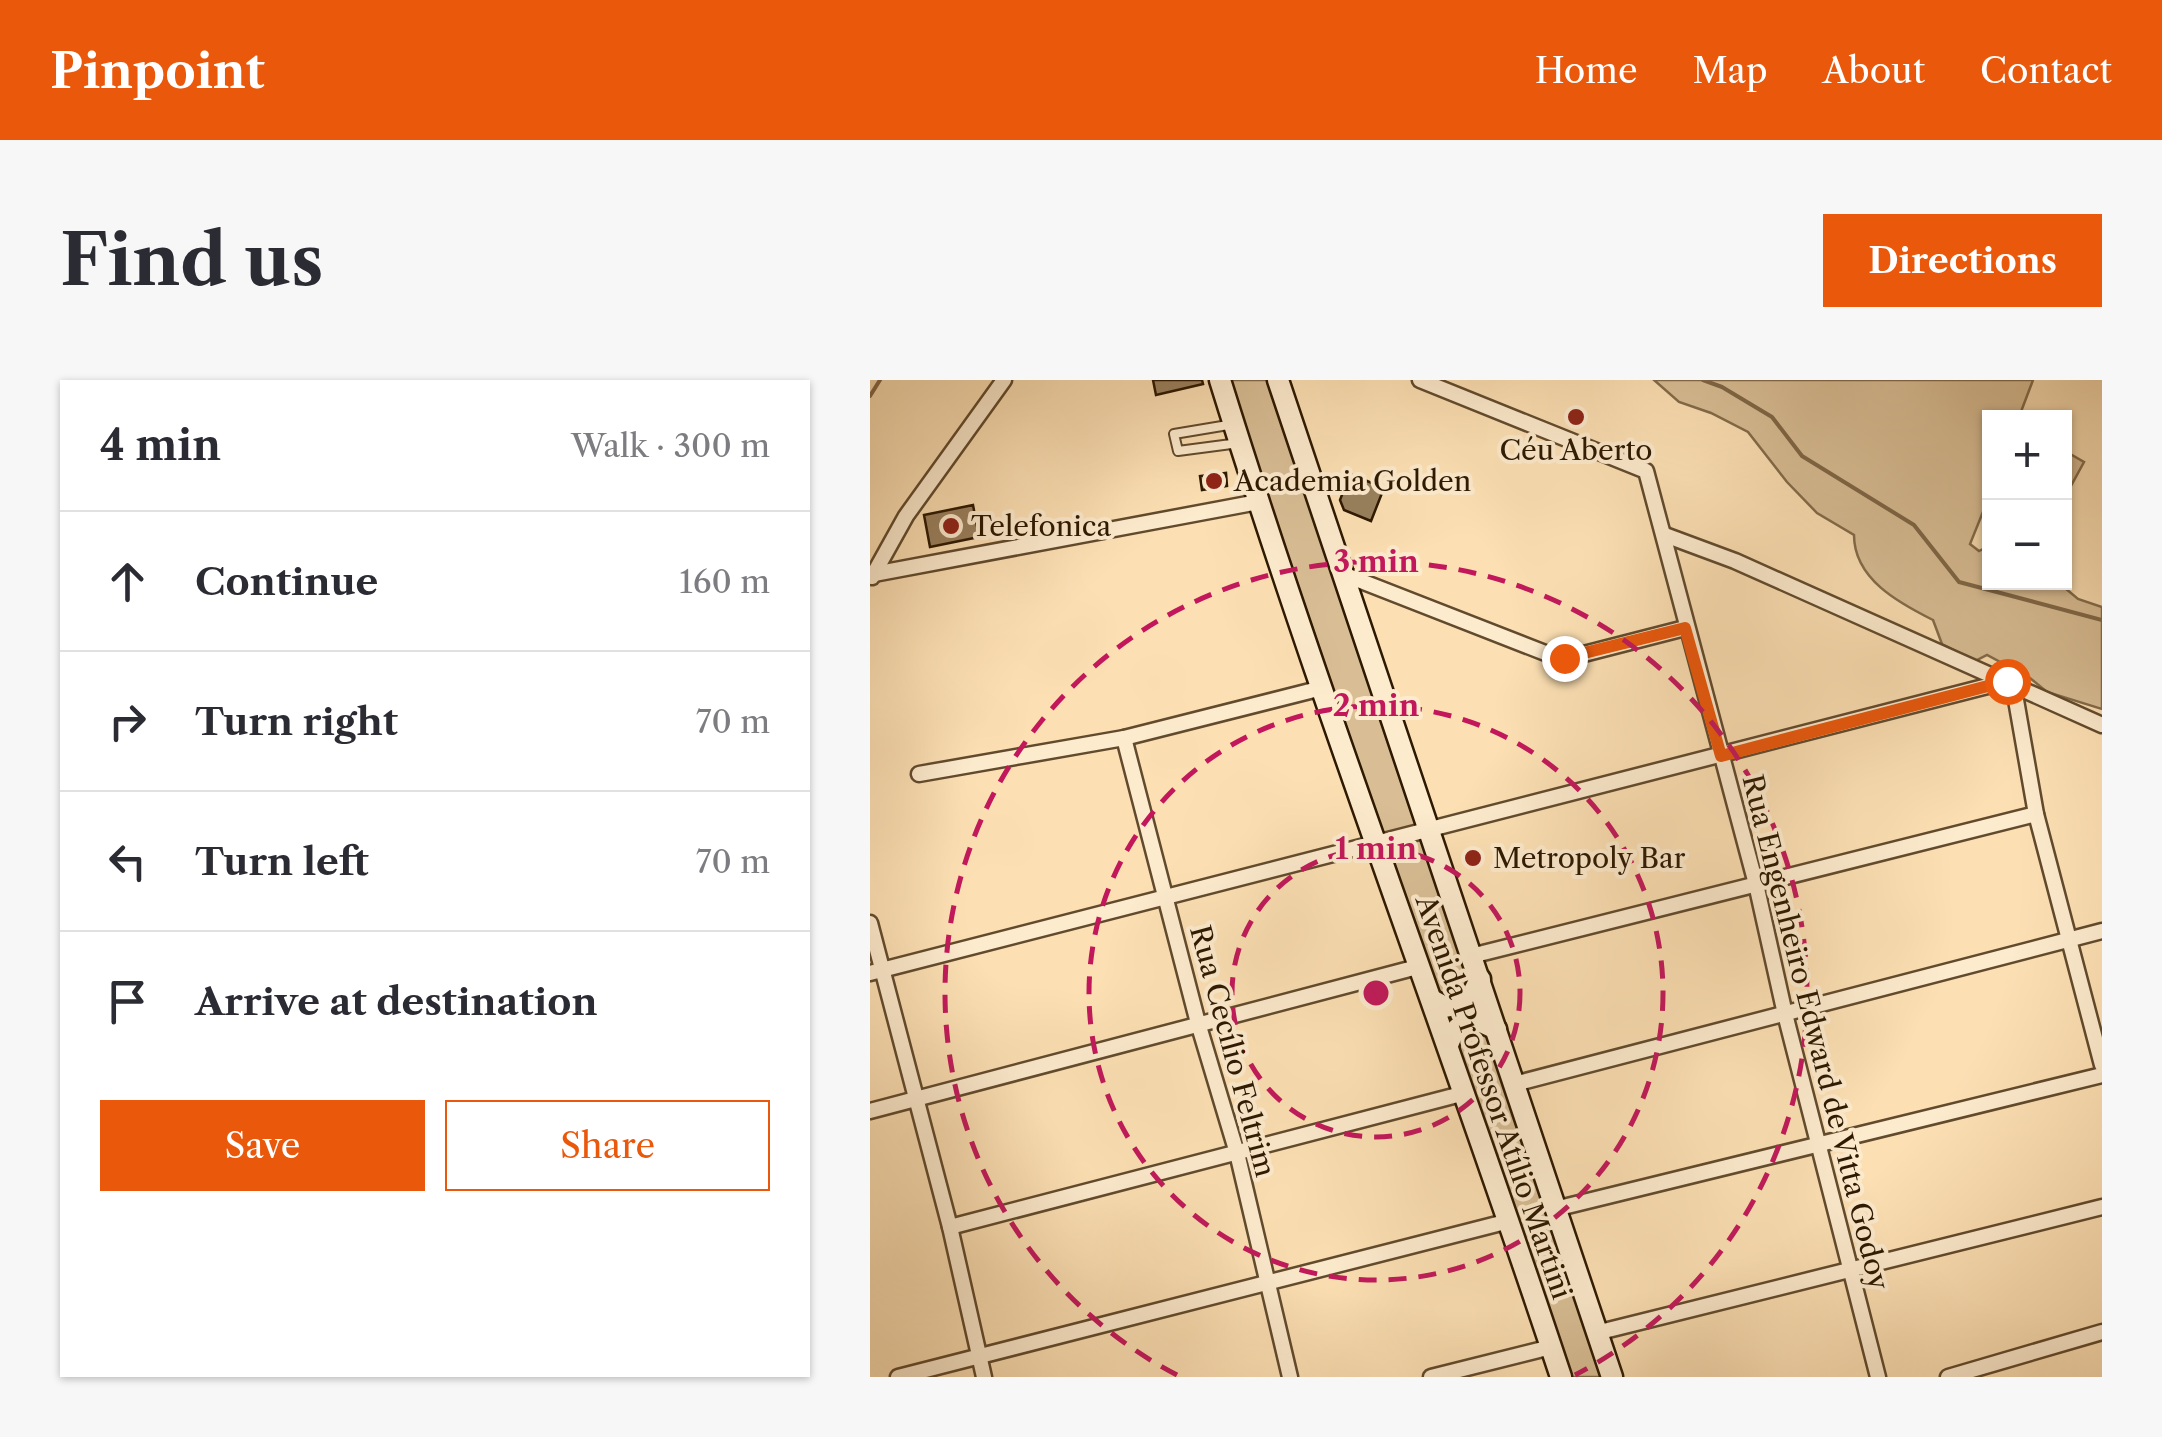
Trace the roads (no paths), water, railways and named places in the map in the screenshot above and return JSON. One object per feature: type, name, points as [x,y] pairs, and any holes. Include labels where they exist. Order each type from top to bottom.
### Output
[{"type":"main road","name":"Avenida Professor Atílio Martini","points":[[1220,380],[1258,502],[1561,1377]]},
{"type":"main road","name":"Avenida Professor Atílio Martini","points":[[1278,380],[1612,1377]]},
{"type":"main road","points":[[1432,1000],[1444,1007],[1468,1003],[1480,979]]},
{"type":"main road","points":[[1448,1045],[1452,1032],[1474,1018],[1496,1029]]},
{"type":"street","points":[[872,578],[906,516],[1004,380]]},
{"type":"street","name":"Rua Engenheiro Edward de Vitta Godoy","points":[[1420,380],[1646,471],[1756,884],[1785,1014],[1878,1377]]},
{"type":"street","points":[[872,578],[1258,502]]},
{"type":"street","points":[[1665,536],[1735,561],[2102,725]]},
{"type":"street","points":[[1343,574],[1552,656],[1576,656],[1685,628]]},
{"type":"street","points":[[877,972],[1428,827],[2010,682]]},
{"type":"street","points":[[2010,682],[2036,814],[2102,1065]]},
{"type":"street","points":[[919,774],[1124,738],[1314,690]]},
{"type":"street","name":"Rua Cecílio Feltrim","points":[[1124,738],[1236,1153],[1290,1377]]},
{"type":"street","points":[[1472,956],[2036,814]]},
{"type":"street","points":[[870,923],[877,972],[950,1227],[984,1377]]},
{"type":"street","points":[[1514,1084],[2102,931]]},
{"type":"street","points":[[870,1111],[1421,966]]},
{"type":"street","points":[[1555,1209],[2102,1074]]},
{"type":"street","points":[[950,1227],[1465,1093]]},
{"type":"street","points":[[1596,1333],[2102,1207]]},
{"type":"street","points":[[898,1377],[1509,1221]]},
{"type":"street","points":[[1948,1377],[2102,1332]]},
{"type":"street","points":[[1431,1377],[1551,1347]]},
{"type":"lane","points":[[1237,433],[1178,452],[1174,434],[1237,433]]},
{"type":"waterway","points":[[870,396],[880,380]]},
{"type":"waterway","points":[[1703,380],[1772,417],[1802,456],[1914,525],[1959,582],[2102,620]]},
{"type":"place","name":"Céu Aberto","points":[[1576,417]]},
{"type":"place","name":"Academia Golden","points":[[1214,481]]},
{"type":"place","name":"Telefonica","points":[[951,526]]},
{"type":"place","name":"Metropoly Bar","points":[[1473,858]]}]
